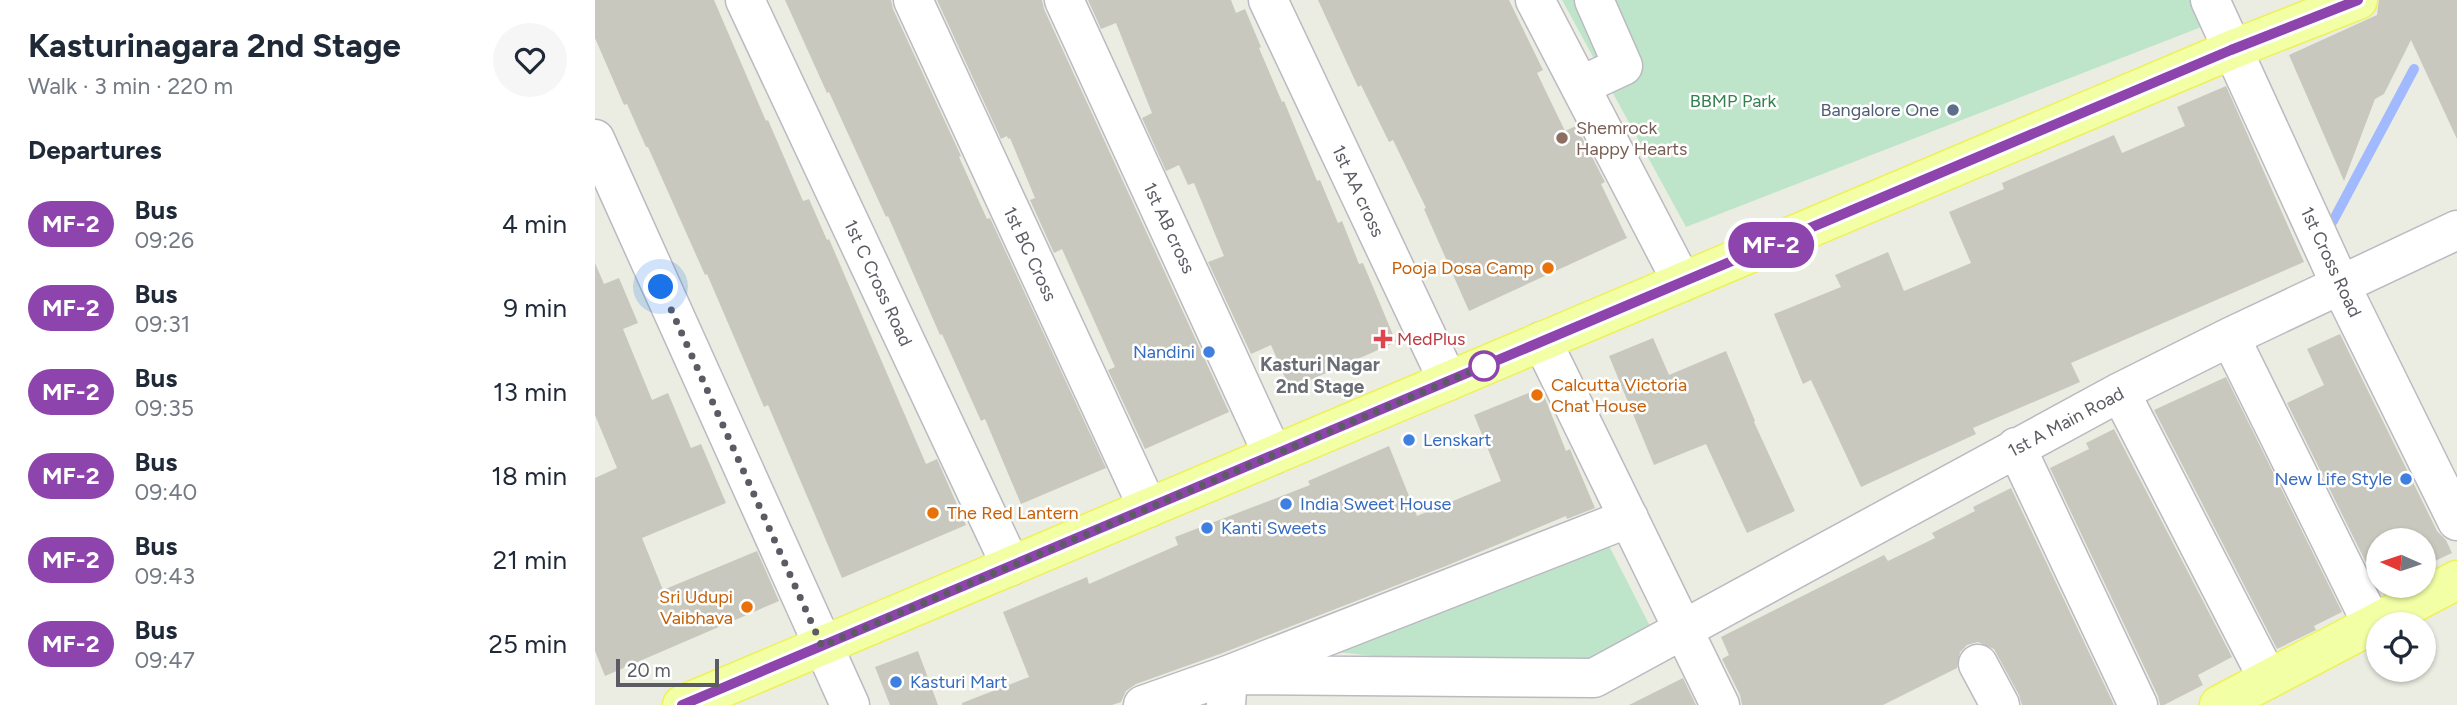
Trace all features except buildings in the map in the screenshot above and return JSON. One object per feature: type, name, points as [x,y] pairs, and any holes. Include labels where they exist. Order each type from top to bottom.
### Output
[{"type":"main road","points":[[682,705],[2231,50],[2358,0]]},
{"type":"main road","points":[[2395,612],[2457,580]]},
{"type":"main road","points":[[2219,705],[2366,627]]},
{"type":"street","name":"1st C Cross Road","points":[[745,0],[1011,566]]},
{"type":"street","name":"1st BC Cross","points":[[913,0],[1148,508]]},
{"type":"street","name":"1st AB cross","points":[[1064,0],[1273,455]]},
{"type":"street","name":"1st AA cross","points":[[1268,0],[1448,381]]},
{"type":"street","points":[[1535,0],[1682,282]]},
{"type":"street","points":[[1580,86],[1623,66],[1594,0]]},
{"type":"street","name":"1st Cross Road","points":[[2210,0],[2341,286],[2457,521]]},
{"type":"street","points":[[595,139],[850,705]]},
{"type":"street","name":"1st A Main Road","points":[[1227,690],[1594,678],[1684,632],[2016,447],[2120,393],[2230,337],[2457,230]]},
{"type":"street","points":[[2230,337],[2366,612]]},
{"type":"street","points":[[1542,341],[1720,705]]},
{"type":"street","points":[[2120,393],[2268,679]]},
{"type":"street","points":[[2016,447],[2138,705]]},
{"type":"street","points":[[1143,705],[1227,690],[1629,518]]},
{"type":"street","points":[[1978,664],[2000,705]]},
{"type":"green space","name":"BBMP Park","points":[[1562,0],[2193,0],[2204,26],[1686,227]]},
{"type":"green space","points":[[1604,536],[1654,634],[1590,665],[1421,661],[1327,651]]},
{"type":"waterway","points":[[2333,221],[2414,69]]},
{"type":"bus line","name":"MF-2","points":[[682,705],[2231,50],[2358,0]]},
{"type":"place","name":"Bangalore One","points":[[1953,110]]},
{"type":"place","name":"Shemrock Happy Hearts","points":[[1562,138]]},
{"type":"place","name":"Pooja Dosa Camp","points":[[1548,268]]},
{"type":"place","name":"MedPlus","points":[[1383,339]]},
{"type":"place","name":"Nandini","points":[[1209,352]]},
{"type":"place","name":"Calcutta Victoria Chat House","points":[[1537,395]]},
{"type":"place","name":"Lenskart","points":[[1409,440]]},
{"type":"place","name":"New Life Style","points":[[2406,479]]},
{"type":"place","name":"India Sweet House","points":[[1286,504]]},
{"type":"place","name":"The Red Lantern","points":[[933,513]]},
{"type":"place","name":"Kanti Sweets","points":[[1207,528]]},
{"type":"place","name":"Sri Udupi Vaibhava","points":[[747,607]]},
{"type":"place","name":"Kasturi Mart","points":[[896,682]]},
{"type":"district","name":"Kasturi Nagar 2nd Stage","points":[[1320,375]]},
{"type":"route","points":[[661,287],[822,646],[1484,366]]}]
